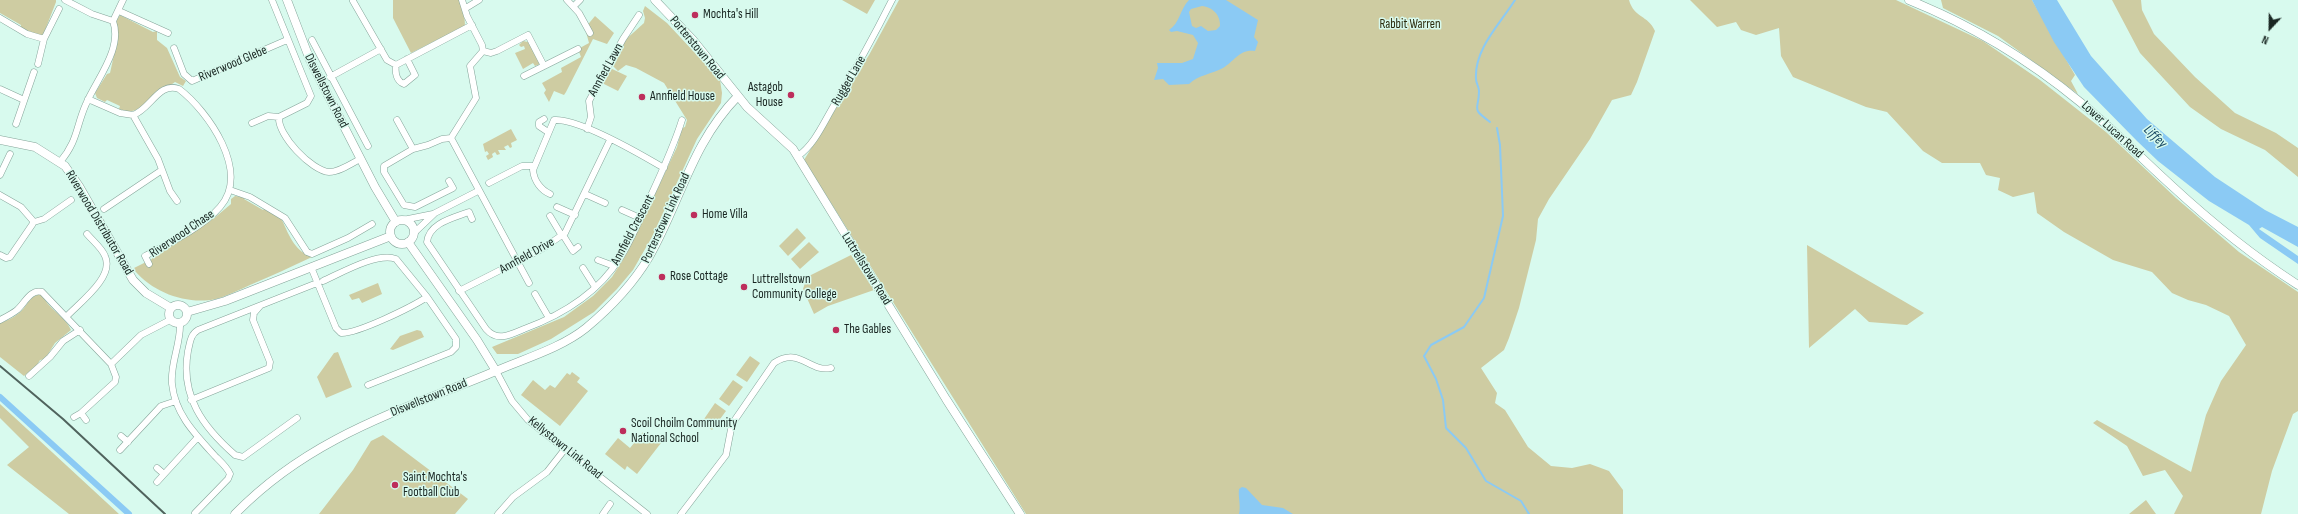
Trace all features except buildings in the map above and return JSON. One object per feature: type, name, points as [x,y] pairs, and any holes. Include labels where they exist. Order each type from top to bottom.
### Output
[{"type":"street","points":[[65,0],[92,14],[113,21]]},
{"type":"street","points":[[60,162],[76,136],[88,99],[105,70],[115,34],[113,21],[123,0]]},
{"type":"street","points":[[252,123],[268,116],[279,117],[307,103],[311,96],[272,0]]},
{"type":"street","name":"Diswellstown Road","points":[[287,0],[310,60],[360,159],[400,221]]},
{"type":"street","points":[[462,0],[482,45],[483,51]]},
{"type":"street","points":[[466,8],[479,0]]},
{"type":"street","points":[[567,0],[574,6],[590,33]]},
{"type":"street","points":[[574,6],[580,0]]},
{"type":"street","name":"Porterstown Road","points":[[655,0],[693,40],[738,96]]},
{"type":"street","name":"Rugged Lane","points":[[798,156],[808,147],[817,134],[860,62],[892,0]]},
{"type":"street","name":"Lower Lucan Road","points":[[1909,0],[1978,32],[2030,65],[2079,101],[2171,186],[2238,243],[2298,285]]},
{"type":"street","points":[[352,1],[389,62],[396,65]]},
{"type":"street","points":[[38,64],[44,39],[58,9]]},
{"type":"street","points":[[118,10],[168,33]]},
{"type":"street","name":"Annfied Lawn","points":[[587,128],[591,117],[589,101],[623,39],[639,15]]},
{"type":"street","points":[[0,18],[27,34],[44,39]]},
{"type":"street","points":[[396,65],[472,25]]},
{"type":"street","points":[[483,51],[491,53],[497,51],[528,35],[544,66]]},
{"type":"street","name":"Riverwood Glebe","points":[[174,48],[184,74],[192,81],[287,40]]},
{"type":"street","points":[[312,40],[330,77],[368,146]]},
{"type":"street","points":[[330,77],[381,49]]},
{"type":"street","points":[[524,76],[578,49]]},
{"type":"street","points":[[451,138],[475,100],[476,93],[470,66],[483,51]]},
{"type":"street","points":[[396,65],[396,74],[400,82],[404,84],[415,75],[407,59]]},
{"type":"street","points":[[16,124],[34,72]]},
{"type":"street","points":[[88,99],[120,113],[133,115],[167,88],[174,87],[182,91],[213,127],[222,141],[229,166],[230,190],[250,197],[285,218],[306,252],[312,254],[348,238],[372,224]]},
{"type":"street","points":[[0,89],[24,100]]},
{"type":"street","name":"Luttrellstown Road","points":[[738,96],[789,145],[798,156],[954,412],[1020,514]]},
{"type":"street","name":"Porterstown Link Road","points":[[496,371],[528,358],[572,337],[584,329],[614,302],[636,276],[649,256],[703,141],[726,108],[738,96]]},
{"type":"street","points":[[133,115],[162,170],[170,191],[177,201]]},
{"type":"street","points":[[279,117],[280,124],[291,145],[301,155],[326,171],[337,171],[360,159]]},
{"type":"street","points":[[544,119],[539,122],[539,126],[548,132]]},
{"type":"street","points":[[550,194],[542,189],[534,176],[534,166],[554,120],[561,119],[587,128],[664,168]]},
{"type":"street","points":[[397,120],[413,148]]},
{"type":"street","name":"Annfield Crescent","points":[[459,291],[486,329],[494,337],[506,336],[549,318],[574,305],[595,287],[614,266],[640,218],[664,168],[682,120]]},
{"type":"street","points":[[449,181],[453,188],[415,207],[404,205],[384,172],[384,166],[413,148],[431,145],[442,139],[451,138]]},
{"type":"street","points":[[451,138],[478,191],[529,283]]},
{"type":"street","name":"Riverwood Distributor Road","points":[[0,140],[35,147],[60,162],[74,178],[133,280],[146,293],[171,308]]},
{"type":"street","name":"Annfield Drive","points":[[459,291],[517,262],[563,235],[575,215],[610,140]]},
{"type":"street","points":[[0,175],[10,154]]},
{"type":"street","points":[[489,184],[522,166],[534,166]]},
{"type":"street","points":[[104,209],[162,170]]},
{"type":"street","name":"Riverwood Chase","points":[[149,264],[145,256],[181,237],[219,208],[230,190]]},
{"type":"street","points":[[408,242],[414,233],[435,214],[478,191]]},
{"type":"street","points":[[585,194],[605,203]]},
{"type":"street","points":[[0,195],[21,207],[34,222]]},
{"type":"street","points":[[0,255],[6,258],[10,257],[34,222],[44,218],[71,200]]},
{"type":"street","points":[[557,207],[575,215]]},
{"type":"street","points":[[622,210],[640,218]]},
{"type":"street","points":[[459,291],[427,246],[427,239],[429,233],[439,224],[469,212],[472,219]]},
{"type":"street","points":[[408,242],[396,242],[391,236],[391,228],[400,221],[435,214]]},
{"type":"street","points":[[550,216],[573,250],[578,247]]},
{"type":"street","points":[[400,221],[410,223],[414,233]]},
{"type":"street","points":[[66,316],[99,283],[107,267],[105,255],[87,234]]},
{"type":"street","points":[[187,312],[225,301],[391,236]]},
{"type":"street","points":[[408,242],[477,340],[496,371]]},
{"type":"street","points":[[297,418],[243,457],[239,457],[230,451],[204,421],[195,409],[191,400],[186,373],[189,345],[194,332],[377,258],[389,257],[398,261],[427,297],[455,336],[456,347],[451,352],[368,385]]},
{"type":"street","points":[[598,260],[614,266]]},
{"type":"street","points":[[311,267],[320,282],[336,328],[341,334],[383,319],[414,305],[427,297]]},
{"type":"street","points":[[583,268],[595,287]]},
{"type":"street","points":[[0,320],[17,309],[36,291],[45,294],[66,316],[72,325],[80,330],[111,364],[116,377],[115,382],[81,413],[74,417]]},
{"type":"street","points":[[535,294],[549,318]]},
{"type":"street","points":[[181,306],[187,312],[186,318],[180,323],[174,323],[170,320],[168,314],[171,308],[181,306]]},
{"type":"street","points":[[191,400],[269,368],[271,364],[253,320],[254,313],[260,306]]},
{"type":"street","points":[[111,364],[141,335],[170,320]]},
{"type":"street","points":[[180,323],[180,334],[172,364],[172,383],[176,401],[185,422],[230,474],[228,479],[195,513]]},
{"type":"street","points":[[29,376],[48,359],[63,341],[80,330]]},
{"type":"street","points":[[681,514],[726,454],[732,424],[774,363],[781,358],[790,356],[798,358],[817,368],[832,368]]},
{"type":"street","name":"Diswellstown Road","points":[[235,514],[259,490],[289,466],[343,434],[496,371]]},
{"type":"street","name":"Kellystown Link Road","points":[[496,371],[520,411],[647,514]]},
{"type":"street","points":[[120,450],[161,406],[176,401]]},
{"type":"street","points":[[81,413],[86,420]]},
{"type":"street","points":[[121,436],[128,442]]},
{"type":"street","points":[[157,482],[198,437]]},
{"type":"street","points":[[498,514],[513,497],[547,472],[565,449]]},
{"type":"street","points":[[157,468],[164,474]]},
{"type":"street","points":[[603,514],[610,504]]},
{"type":"green space","points":[[0,0],[56,0],[56,2],[44,33],[41,36],[21,28],[21,25],[0,13]]},
{"type":"green space","points":[[393,0],[460,0],[464,8],[465,26],[411,53],[393,18]]},
{"type":"green space","points":[[842,0],[875,0],[867,14]]},
{"type":"green space","name":"Rabbit Warren","points":[[899,0],[1629,0],[1634,10],[1649,22],[1655,31],[1637,82],[1631,95],[1612,100],[1590,139],[1549,199],[1538,219],[1536,240],[1519,308],[1509,338],[1504,350],[1481,368],[1497,393],[1495,403],[1505,410],[1528,447],[1551,466],[1572,468],[1590,464],[1609,471],[1623,490],[1623,514],[1026,514],[804,160],[869,55]]},
{"type":"green space","points":[[1690,0],[1896,0],[1983,41],[2040,80],[2106,132],[2176,198],[2239,252],[2298,292],[2298,411],[2293,414],[2272,471],[2261,514],[2174,514],[2183,496],[2165,470],[2143,476],[2127,446],[2093,423],[2097,420],[2191,472],[2206,415],[2221,381],[2246,345],[2229,316],[2206,305],[2188,300],[2172,293],[2152,272],[2113,260],[2064,232],[2037,213],[2034,192],[2013,197],[1998,190],[2000,178],[1986,175],[1980,163],[1942,163],[1923,151],[1887,112],[1866,107],[1793,77],[1781,56],[1779,28],[1756,35],[1741,30],[1736,22],[1717,27]]},
{"type":"green space","points":[[1941,0],[2032,0],[2075,75],[2071,81],[2078,94],[1998,36],[1943,8]]},
{"type":"green space","points":[[2112,0],[2141,0],[2142,10],[2154,34],[2195,77],[2235,113],[2276,133],[2298,148],[2298,177],[2265,150],[2221,129],[2190,107],[2140,53]]},
{"type":"green space","points":[[645,6],[667,23],[720,80],[722,93],[721,103],[697,139],[652,237],[633,270],[617,289],[594,312],[551,339],[518,354],[497,354],[492,347],[564,317],[593,296],[612,277],[627,253],[677,147],[682,128],[685,127],[687,120],[664,83],[636,68],[626,65],[618,71],[612,65],[623,42],[644,23],[645,18],[643,11]]},
{"type":"green space","points":[[120,15],[153,32],[157,31],[157,40],[167,48],[180,77],[186,81],[183,86],[175,82],[160,89],[141,107],[137,110],[131,111],[119,109],[120,106],[107,100],[105,102],[97,98],[95,93],[107,74],[110,73],[118,37],[116,21]]},
{"type":"green space","points":[[595,16],[614,33],[607,44],[593,39],[564,95],[554,91],[549,102],[544,93],[546,90],[542,83],[562,72],[561,68],[581,57],[578,49],[589,43],[585,28]]},
{"type":"green space","points":[[523,41],[528,42],[540,64],[535,66],[533,63],[523,69],[515,53],[525,49],[524,46],[521,47],[519,45]]},
{"type":"green space","points":[[610,68],[627,76],[618,91],[602,83]]},
{"type":"green space","points":[[511,129],[517,140],[511,143],[512,147],[510,148],[508,145],[504,147],[506,150],[498,150],[500,154],[497,155],[495,152],[492,154],[493,157],[488,160],[486,156],[489,154],[487,151],[485,152],[483,144]]},
{"type":"green space","points":[[235,196],[244,197],[244,199],[263,210],[265,208],[278,216],[282,220],[297,247],[306,255],[312,257],[229,295],[216,299],[205,300],[183,299],[172,296],[152,286],[135,271],[134,268],[152,259],[153,254],[211,218],[213,219],[231,204],[231,199]]},
{"type":"green space","points":[[797,228],[806,238],[788,256],[779,246]]},
{"type":"green space","points":[[809,242],[819,252],[800,269],[791,259]]},
{"type":"green space","points":[[1807,245],[1924,313],[1907,325],[1869,322],[1855,309],[1809,348]]},
{"type":"green space","points":[[851,255],[874,290],[828,306],[814,314],[803,289],[807,277]]},
{"type":"green space","points":[[378,283],[382,294],[362,303],[359,298],[352,300],[349,295]]},
{"type":"green space","points":[[40,294],[46,302],[64,319],[71,330],[55,343],[45,359],[40,360],[37,365],[24,376],[0,357],[0,323],[17,315],[30,299]]},
{"type":"green space","points":[[417,330],[421,331],[424,337],[393,350],[390,349],[400,336]]},
{"type":"green space","points":[[338,352],[352,387],[326,398],[317,377],[334,353]]},
{"type":"green space","points":[[750,356],[760,363],[747,382],[736,375]]},
{"type":"green space","points":[[572,372],[580,378],[577,382],[588,391],[560,426],[521,395],[533,380],[545,390],[550,385],[555,388],[567,373],[570,375]]},
{"type":"green space","points":[[733,380],[743,387],[729,406],[719,399]]},
{"type":"green space","points":[[715,403],[726,411],[712,430],[702,422]]},
{"type":"green space","points":[[0,404],[119,514],[69,514],[7,465],[29,447],[0,418]]},
{"type":"green space","points":[[643,432],[652,440],[655,438],[661,443],[637,474],[627,466],[625,470],[605,454],[618,438],[630,448]]},
{"type":"green space","name":"Saint Mochta's Football Club","points":[[383,435],[468,499],[455,514],[319,514],[353,470],[371,441]]},
{"type":"green space","points":[[2146,500],[2156,514],[2129,514]]},
{"type":"water","points":[[1189,0],[1226,0],[1258,20],[1254,37],[1258,42],[1255,51],[1241,54],[1223,68],[1201,77],[1189,84],[1169,85],[1163,79],[1154,80],[1158,68],[1157,63],[1182,63],[1193,59],[1198,43],[1193,35],[1177,31],[1171,32],[1169,30],[1176,24]],"holes":[[[1202,6],[1215,12],[1219,18],[1220,26],[1216,30],[1208,31],[1201,26],[1196,28],[1192,26],[1189,12],[1191,9]]]},
{"type":"water","name":"Liffey","points":[[2032,0],[2057,0],[2091,56],[2147,119],[2215,177],[2265,210],[2298,227],[2298,247],[2262,227],[2259,229],[2298,256],[2298,264],[2260,238],[2249,225],[2209,201],[2158,161],[2137,141],[2084,87],[2054,42]]},
{"type":"water","points":[[1242,487],[1246,488],[1262,505],[1283,508],[1293,514],[1239,514],[1239,489]]},
{"type":"waterway","points":[[1490,122],[1480,114],[1477,108],[1479,88],[1476,80],[1476,68],[1479,57],[1489,37],[1515,0]]},
{"type":"waterway","points":[[1497,128],[1500,145],[1503,216],[1484,298],[1464,327],[1431,345],[1424,356],[1436,379],[1443,400],[1446,428],[1466,448],[1486,481],[1521,501],[1529,514]]},
{"type":"waterway","points":[[0,397],[129,514]]},
{"type":"railway","points":[[0,366],[63,419],[165,514]]},
{"type":"place","name":"Mochta's Hill","points":[[695,15]]},
{"type":"place","name":"Astagob House","points":[[791,95]]},
{"type":"place","name":"Annfield House","points":[[642,97]]},
{"type":"place","name":"Home Villa","points":[[694,215]]},
{"type":"place","name":"Rose Cottage","points":[[662,277]]},
{"type":"place","name":"Luttrellstown Community College","points":[[744,287]]},
{"type":"place","name":"The Gables","points":[[836,330]]},
{"type":"place","name":"Scoil Choilm Community National School","points":[[623,431]]},
{"type":"place","name":"Saint Mochta's Football Club","points":[[395,485]]}]
